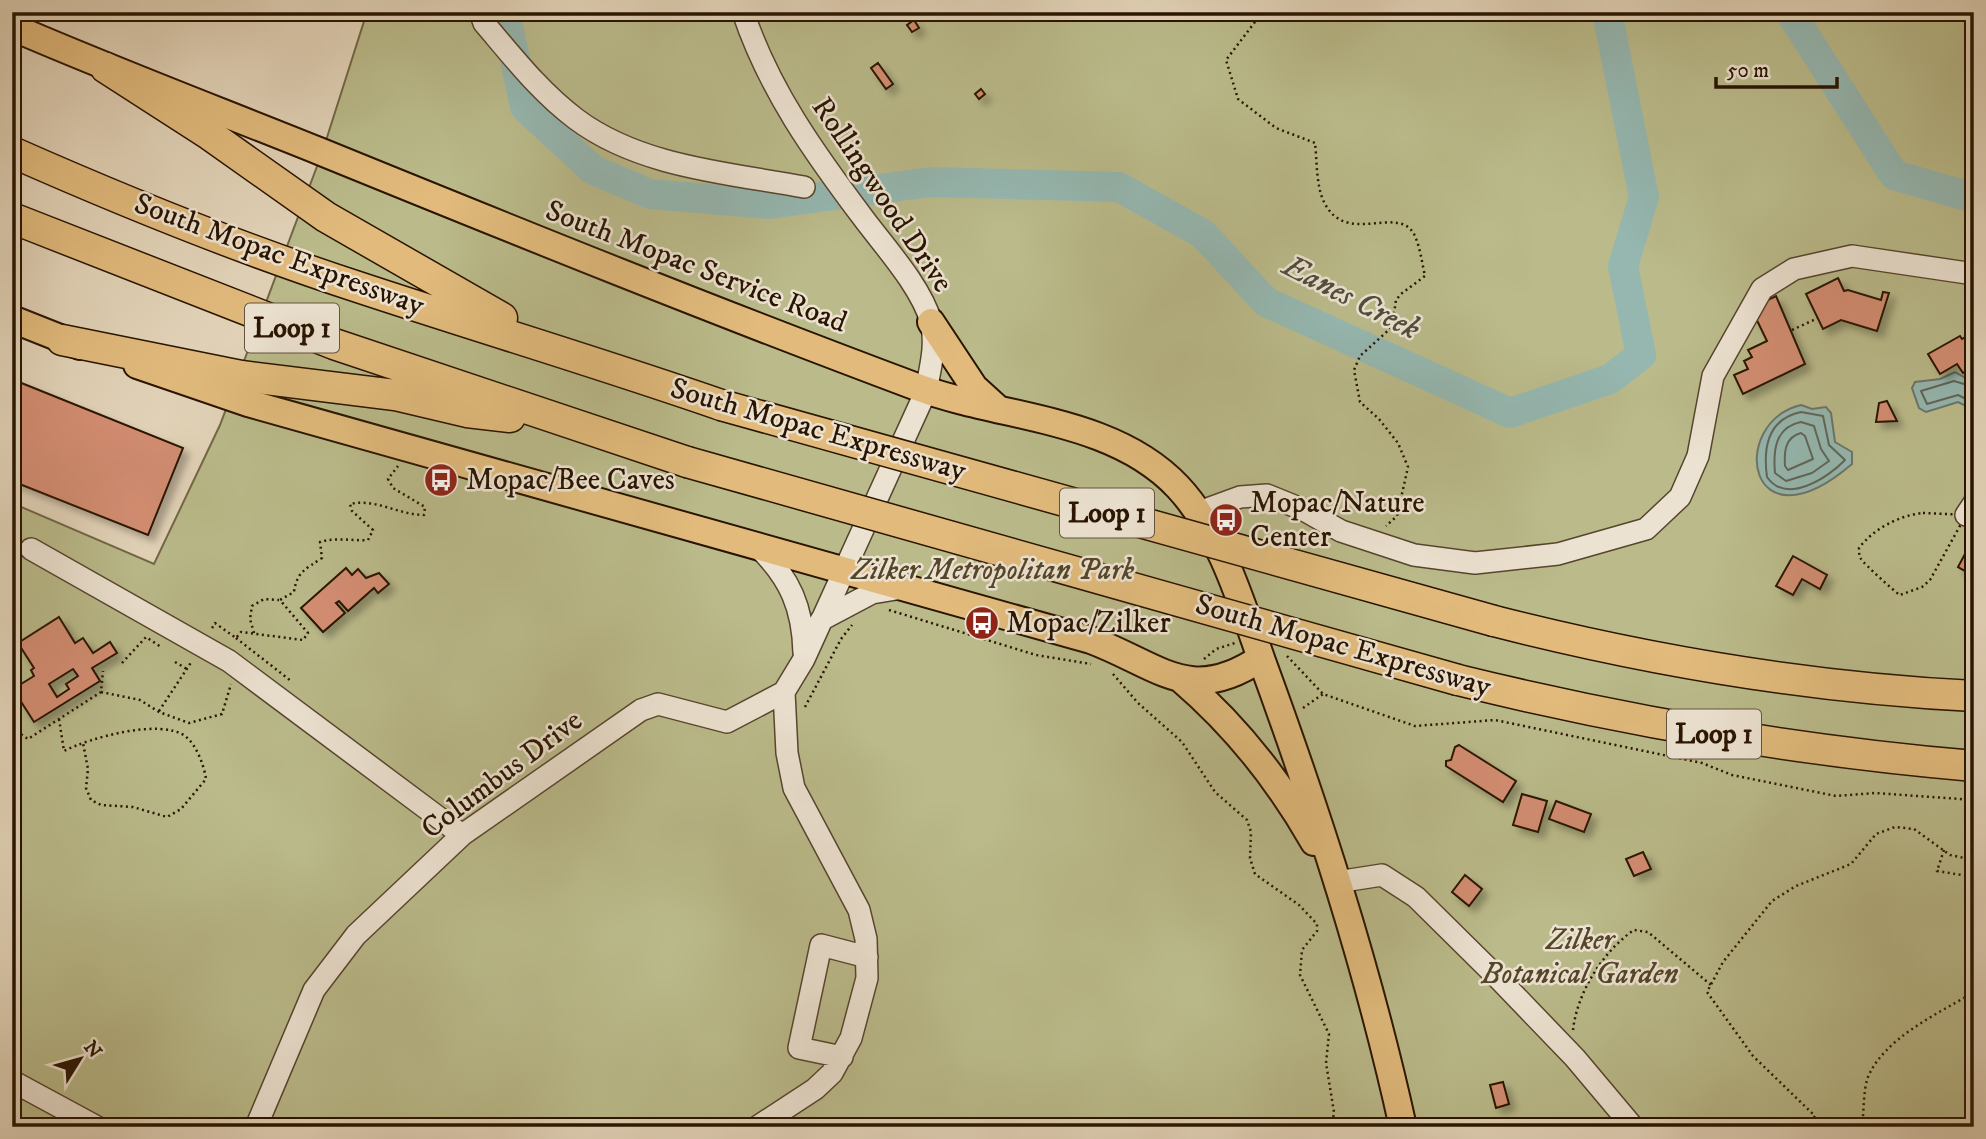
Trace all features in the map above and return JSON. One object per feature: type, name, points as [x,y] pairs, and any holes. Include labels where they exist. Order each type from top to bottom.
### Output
[{"type":"highway","points":[[106,68],[210,135],[326,217],[408,267],[554,348]]},
{"type":"highway","name":"South Mopac Expressway","points":[[12,152],[181,222],[356,287],[554,348],[721,405],[1494,621],[1583,644],[1779,678],[1889,692],[1974,696]]},
{"type":"highway","name":"South Mopac Expressway","points":[[12,218],[334,344],[687,461],[1458,680],[1657,725],[1881,758],[1974,766]]},
{"type":"highway","points":[[62,340],[241,376],[395,395],[467,412],[576,425]]},
{"type":"main road","name":"South Mopac Service Road","points":[[12,27],[106,68],[577,258],[926,391],[1082,432],[1132,452],[1175,484],[1199,512],[1272,655],[1337,882]]},
{"type":"main road","points":[[12,319],[62,340],[248,403],[1091,640],[1181,679],[1217,681],[1233,676],[1272,655]]},
{"type":"main road","points":[[931,322],[974,387],[1000,410]]},
{"type":"main road","points":[[1181,679],[1254,750],[1288,797],[1337,882],[1380,1023],[1403,1127]]},
{"type":"street","name":"Rollingwood Drive","points":[[743,12],[761,62],[808,144],[918,293],[931,322],[933,356],[926,391],[842,569],[804,659],[784,692]]},
{"type":"street","points":[[482,17],[537,85],[577,120],[635,152],[804,187]]},
{"type":"street","points":[[1199,512],[1240,497],[1267,495],[1304,510],[1341,531],[1371,541],[1414,555],[1475,563],[1558,554],[1646,528],[1680,497],[1698,456],[1713,376],[1762,289],[1794,269],[1852,256],[1974,274]]},
{"type":"street","points":[[758,547],[776,564],[792,587],[803,622],[804,659]]},
{"type":"street","points":[[32,549],[229,661],[462,835]]},
{"type":"street","points":[[821,620],[872,593],[903,587]]},
{"type":"street","points":[[757,1127],[815,1088],[832,1073],[851,1038],[867,978],[867,957],[859,910],[794,788],[787,753],[784,692]]},
{"type":"street","name":"Columbus Drive","points":[[256,1127],[314,990],[356,935],[462,835],[641,710],[658,704],[727,722],[784,692]]},
{"type":"street","points":[[1337,882],[1382,875],[1398,883],[1499,979],[1570,1053],[1633,1127]]},
{"type":"street","points":[[842,1056],[799,1048],[821,945],[867,957]]},
{"type":"street","points":[[12,1081],[97,1127]]},
{"type":"path","points":[[1257,12],[1258,18],[1226,60],[1238,99],[1276,128],[1315,143],[1324,202],[1336,215],[1350,224],[1362,227],[1387,221],[1411,231],[1425,276],[1396,300],[1392,327],[1360,356],[1354,370],[1360,402],[1380,419],[1398,443],[1408,467],[1397,516],[1371,541]]},
{"type":"path","points":[[1792,330],[1818,318]]},
{"type":"path","points":[[254,633],[250,619],[252,606],[264,599],[280,600],[294,592],[296,578],[304,567],[322,558],[320,542],[335,537],[351,541],[368,540],[373,530],[352,511],[350,504],[359,502],[392,506],[410,515],[424,514],[425,507],[393,488],[388,479],[401,461]]},
{"type":"path","points":[[1970,509],[1930,580],[1922,587],[1900,595],[1892,591],[1879,573],[1859,557],[1859,548],[1863,542],[1909,514],[1970,509]]},
{"type":"path","points":[[236,638],[241,632],[303,640],[308,633],[280,600]]},
{"type":"path","points":[[882,609],[922,618],[1036,655],[1094,664]]},
{"type":"path","points":[[806,707],[841,639],[855,621]]},
{"type":"path","points":[[212,628],[215,623],[291,681]]},
{"type":"path","points":[[122,663],[146,637],[161,647]]},
{"type":"path","points":[[1272,655],[1323,694],[1415,726],[1495,720],[1702,763],[1732,775],[1836,796],[1875,793],[1974,800]]},
{"type":"path","points":[[159,712],[192,661]]},
{"type":"path","points":[[176,662],[187,669]]},
{"type":"path","points":[[1104,668],[1182,742],[1215,792],[1247,820],[1255,874],[1299,905],[1317,924],[1317,931],[1302,950],[1300,975],[1329,1034],[1326,1063],[1334,1112],[1332,1127]]},
{"type":"path","points":[[101,692],[103,671]]},
{"type":"path","points":[[12,728],[28,739],[101,692],[140,700],[159,712],[189,723],[222,714],[231,684]]},
{"type":"path","points":[[1299,713],[1306,704],[1323,694]]},
{"type":"path","points":[[59,719],[64,751],[83,743],[125,732],[150,729],[177,732],[191,742],[206,779],[181,809],[167,817],[133,807],[101,805],[91,800],[86,788],[88,769],[83,743]]},
{"type":"path","points":[[1808,1127],[1815,1116],[1753,1056],[1707,992],[1723,962],[1772,901],[1796,886],[1851,864],[1876,834],[1895,827],[1914,829],[1950,855],[1974,860]]},
{"type":"path","points":[[1944,850],[1937,871],[1974,877]]},
{"type":"path","points":[[1570,1053],[1575,1013],[1588,986],[1609,953],[1634,930],[1648,932],[1711,985]]},
{"type":"path","points":[[1862,1127],[1868,1078],[1889,1048],[1937,1013],[1969,995],[1974,997]]},
{"type":"path","points":[[1969,1127],[1967,1117],[1974,1113]]},
{"type":"green space","name":"Zilker Metropolitan Park","points":[[367,12],[1974,12],[1974,1127],[12,1127],[12,503],[154,564],[220,425],[322,153]]},
{"type":"water","points":[[1955,372],[1964,377],[1974,372],[1974,410],[1958,402],[1926,412],[1919,408],[1912,388],[1915,382],[1940,379]]},
{"type":"water","points":[[1801,405],[1812,409],[1826,407],[1831,413],[1835,442],[1852,452],[1852,464],[1817,488],[1789,495],[1770,490],[1759,475],[1757,455],[1763,434],[1778,416]]},
{"type":"building","points":[[914,20],[919,28],[912,32],[907,25]]},
{"type":"building","points":[[878,63],[893,84],[886,89],[871,68]]},
{"type":"building","points":[[981,89],[985,94],[979,99],[975,94]]},
{"type":"building","points":[[1838,278],[1844,291],[1881,300],[1883,292],[1889,293],[1877,331],[1841,320],[1823,329],[1806,294]]},
{"type":"building","points":[[1776,296],[1805,364],[1743,394],[1734,375],[1748,369],[1744,361],[1752,357],[1748,350],[1767,341],[1751,308]]},
{"type":"building","points":[[1974,332],[1974,367],[1963,373],[1957,364],[1940,374],[1928,354],[1960,336],[1962,339]]},
{"type":"building","points":[[14,380],[183,448],[148,535],[12,481]]},
{"type":"building","points":[[1887,401],[1897,421],[1876,422],[1879,403]]},
{"type":"building","points":[[1974,537],[1974,576],[1958,567]]},
{"type":"building","points":[[1793,556],[1827,575],[1820,589],[1802,579],[1793,595],[1776,586]]},
{"type":"building","points":[[346,568],[352,575],[358,569],[366,578],[379,573],[389,584],[378,593],[374,588],[348,611],[339,601],[336,603],[345,613],[323,632],[301,608]]},
{"type":"building","points":[[59,617],[75,643],[83,638],[93,653],[110,642],[117,653],[92,668],[100,681],[34,722],[13,689],[34,676],[31,670],[34,668],[18,643]],"holes":[[[73,669],[78,676],[66,684],[69,689],[57,697],[49,684]]]},
{"type":"building","points":[[1459,745],[1516,781],[1503,802],[1446,766],[1446,761],[1451,760],[1455,747]]},
{"type":"building","points":[[1522,794],[1547,801],[1538,832],[1513,825]]},
{"type":"building","points":[[1556,801],[1591,814],[1584,832],[1549,819]]},
{"type":"building","points":[[1643,852],[1651,869],[1634,876],[1626,859]]},
{"type":"building","points":[[1465,875],[1482,889],[1469,906],[1452,892]]},
{"type":"building","points":[[1503,1082],[1509,1104],[1496,1108],[1490,1085]]},
{"type":"waterway","name":"Eanes Creek","points":[[505,12],[525,107],[593,170],[650,194],[769,204],[931,182],[1119,187],[1203,234],[1266,302],[1510,413],[1610,379],[1641,355],[1623,266],[1644,197],[1607,12]]},
{"type":"waterway","name":"Eanes Creek","points":[[1790,12],[1894,175],[1974,198]]},
{"type":"place","name":"Mopac/Bee Caves","points":[[441,480]]},
{"type":"place","name":"Mopac/Nature Center","points":[[1226,520]]},
{"type":"place","name":"Mopac/Zilker","points":[[982,623]]},
{"type":"park label","name":"Zilker Botanical Garden","points":[[1580,957]]}]
